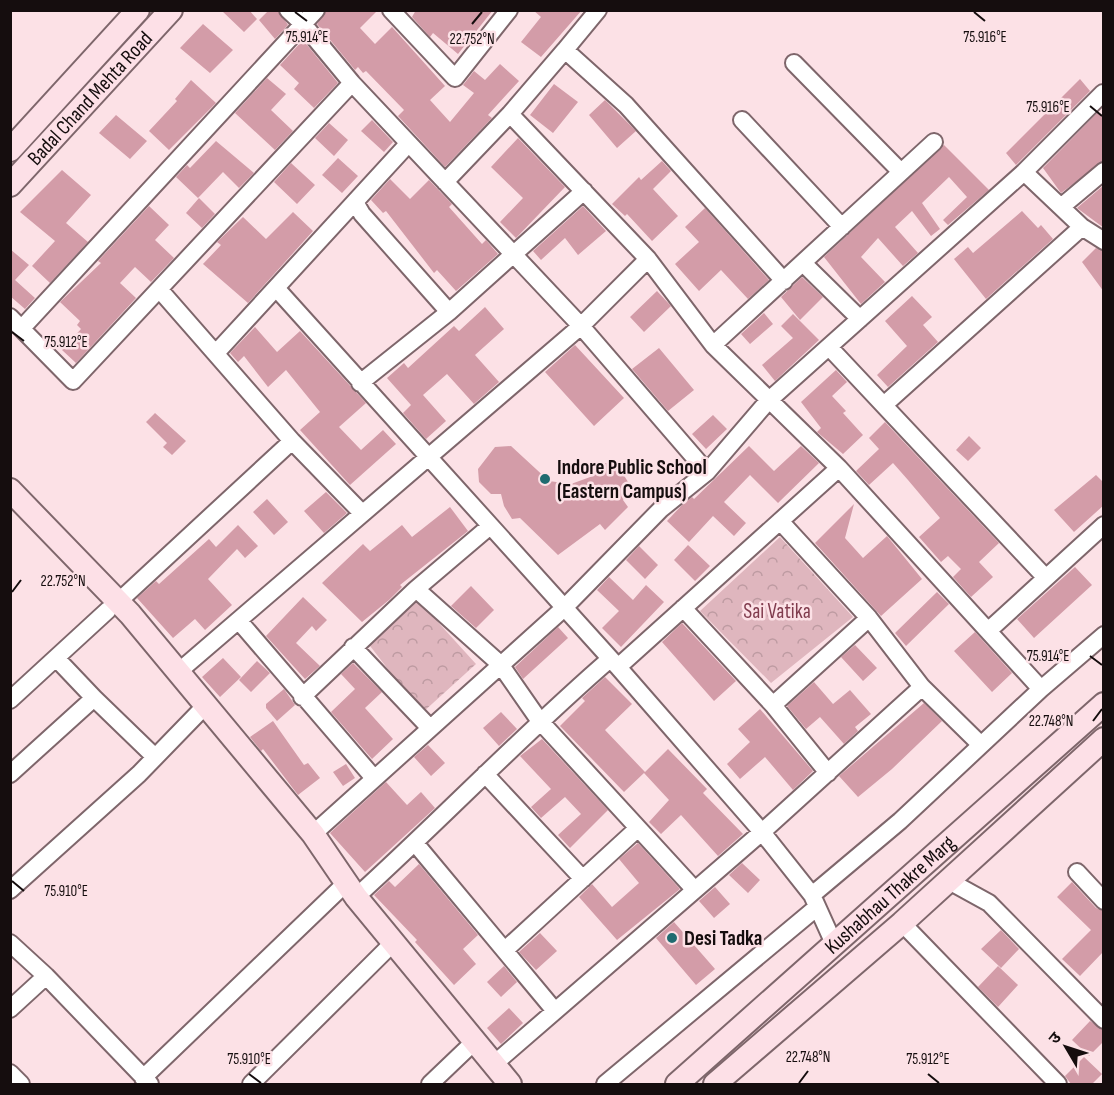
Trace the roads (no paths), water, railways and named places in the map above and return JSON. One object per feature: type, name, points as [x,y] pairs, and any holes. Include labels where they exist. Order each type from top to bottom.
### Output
[{"type":"street","points":[[10,150],[138,10]]},
{"type":"street","name":"Badal Chand Mehta Road","points":[[10,185],[171,10]]},
{"type":"street","points":[[288,10],[304,25],[352,83],[408,144],[581,326],[707,472]]},
{"type":"street","points":[[316,10],[16,322],[73,381],[352,83]]},
{"type":"street","points":[[445,182],[510,114],[598,10]]},
{"type":"street","points":[[399,13],[455,78],[508,11]]},
{"type":"street","points":[[565,50],[626,105],[784,281]]},
{"type":"street","points":[[794,63],[901,172]]},
{"type":"street","points":[[313,834],[373,777],[563,609],[661,509],[707,472],[768,401],[1024,172],[1103,93]]},
{"type":"street","points":[[510,114],[648,259],[713,345],[839,468],[1041,689]]},
{"type":"street","points":[[742,120],[842,227]]},
{"type":"street","points":[[713,345],[934,142]]},
{"type":"street","points":[[216,353],[408,144]]},
{"type":"street","points":[[1061,207],[1104,171]]},
{"type":"street","points":[[1024,172],[1082,227],[1104,241]]},
{"type":"street","points":[[360,383],[448,312],[584,191]]},
{"type":"street","points":[[355,202],[362,214],[448,312]]},
{"type":"street","points":[[885,404],[1082,227]]},
{"type":"street","points":[[177,673],[361,512],[581,326],[648,259]]},
{"type":"street","points":[[803,263],[860,319]]},
{"type":"street","points":[[276,288],[614,663],[762,832],[814,901],[835,946]]},
{"type":"street","points":[[159,289],[292,441],[361,512]]},
{"type":"street","points":[[829,346],[1046,578]]},
{"type":"street","points":[[10,700],[292,441]]},
{"type":"street","points":[[10,943],[46,976],[147,1081],[351,890],[415,843],[539,720],[683,608],[839,468]]},
{"type":"street","points":[[10,490],[113,606],[177,673],[313,834],[351,890],[510,1084]]},
{"type":"street","points":[[780,521],[868,618],[922,687],[981,745]]},
{"type":"street","points":[[988,631],[1104,525]]},
{"type":"street","points":[[303,697],[416,589],[489,527]]},
{"type":"street","points":[[416,589],[500,664],[539,720],[694,889]]},
{"type":"street","points":[[683,608],[773,705],[828,772]]},
{"type":"street","points":[[773,705],[868,618]]},
{"type":"street","points":[[239,621],[373,777]]},
{"type":"street","points":[[605,1084],[814,901],[1041,689],[1104,634]]},
{"type":"street","points":[[353,647],[429,727]]},
{"type":"street","points":[[56,658],[155,757]]},
{"type":"street","points":[[494,1064],[762,832],[922,687]]},
{"type":"street","points":[[10,774],[94,698]]},
{"type":"street","name":"Kushabhau Thakre Marg","points":[[677,1084],[835,946],[1104,704]]},
{"type":"street","points":[[10,890],[155,757],[205,706]]},
{"type":"street","name":"Kushabhau Thakre Marg","points":[[714,1084],[902,923],[1104,740]]},
{"type":"street","points":[[485,774],[583,879]]},
{"type":"street","points":[[505,950],[638,829]]},
{"type":"street","points":[[415,843],[555,1011]]},
{"type":"street","points":[[1077,873],[1104,901]]},
{"type":"street","points":[[949,881],[989,903],[1104,1020]]},
{"type":"street","points":[[902,923],[1058,1084]]},
{"type":"street","points":[[250,1084],[393,943]]},
{"type":"street","points":[[10,1008],[46,976]]},
{"type":"street","points":[[430,1084],[475,1041]]},
{"type":"street","points":[[10,1073],[21,1084]]},
{"type":"place","name":"Indore Public School (Eastern Campus)","points":[[545,479]]},
{"type":"place","name":"Desi Tadka","points":[[672,938]]},
{"type":"park label","name":"Sai Vatika","points":[[777,611]]}]
